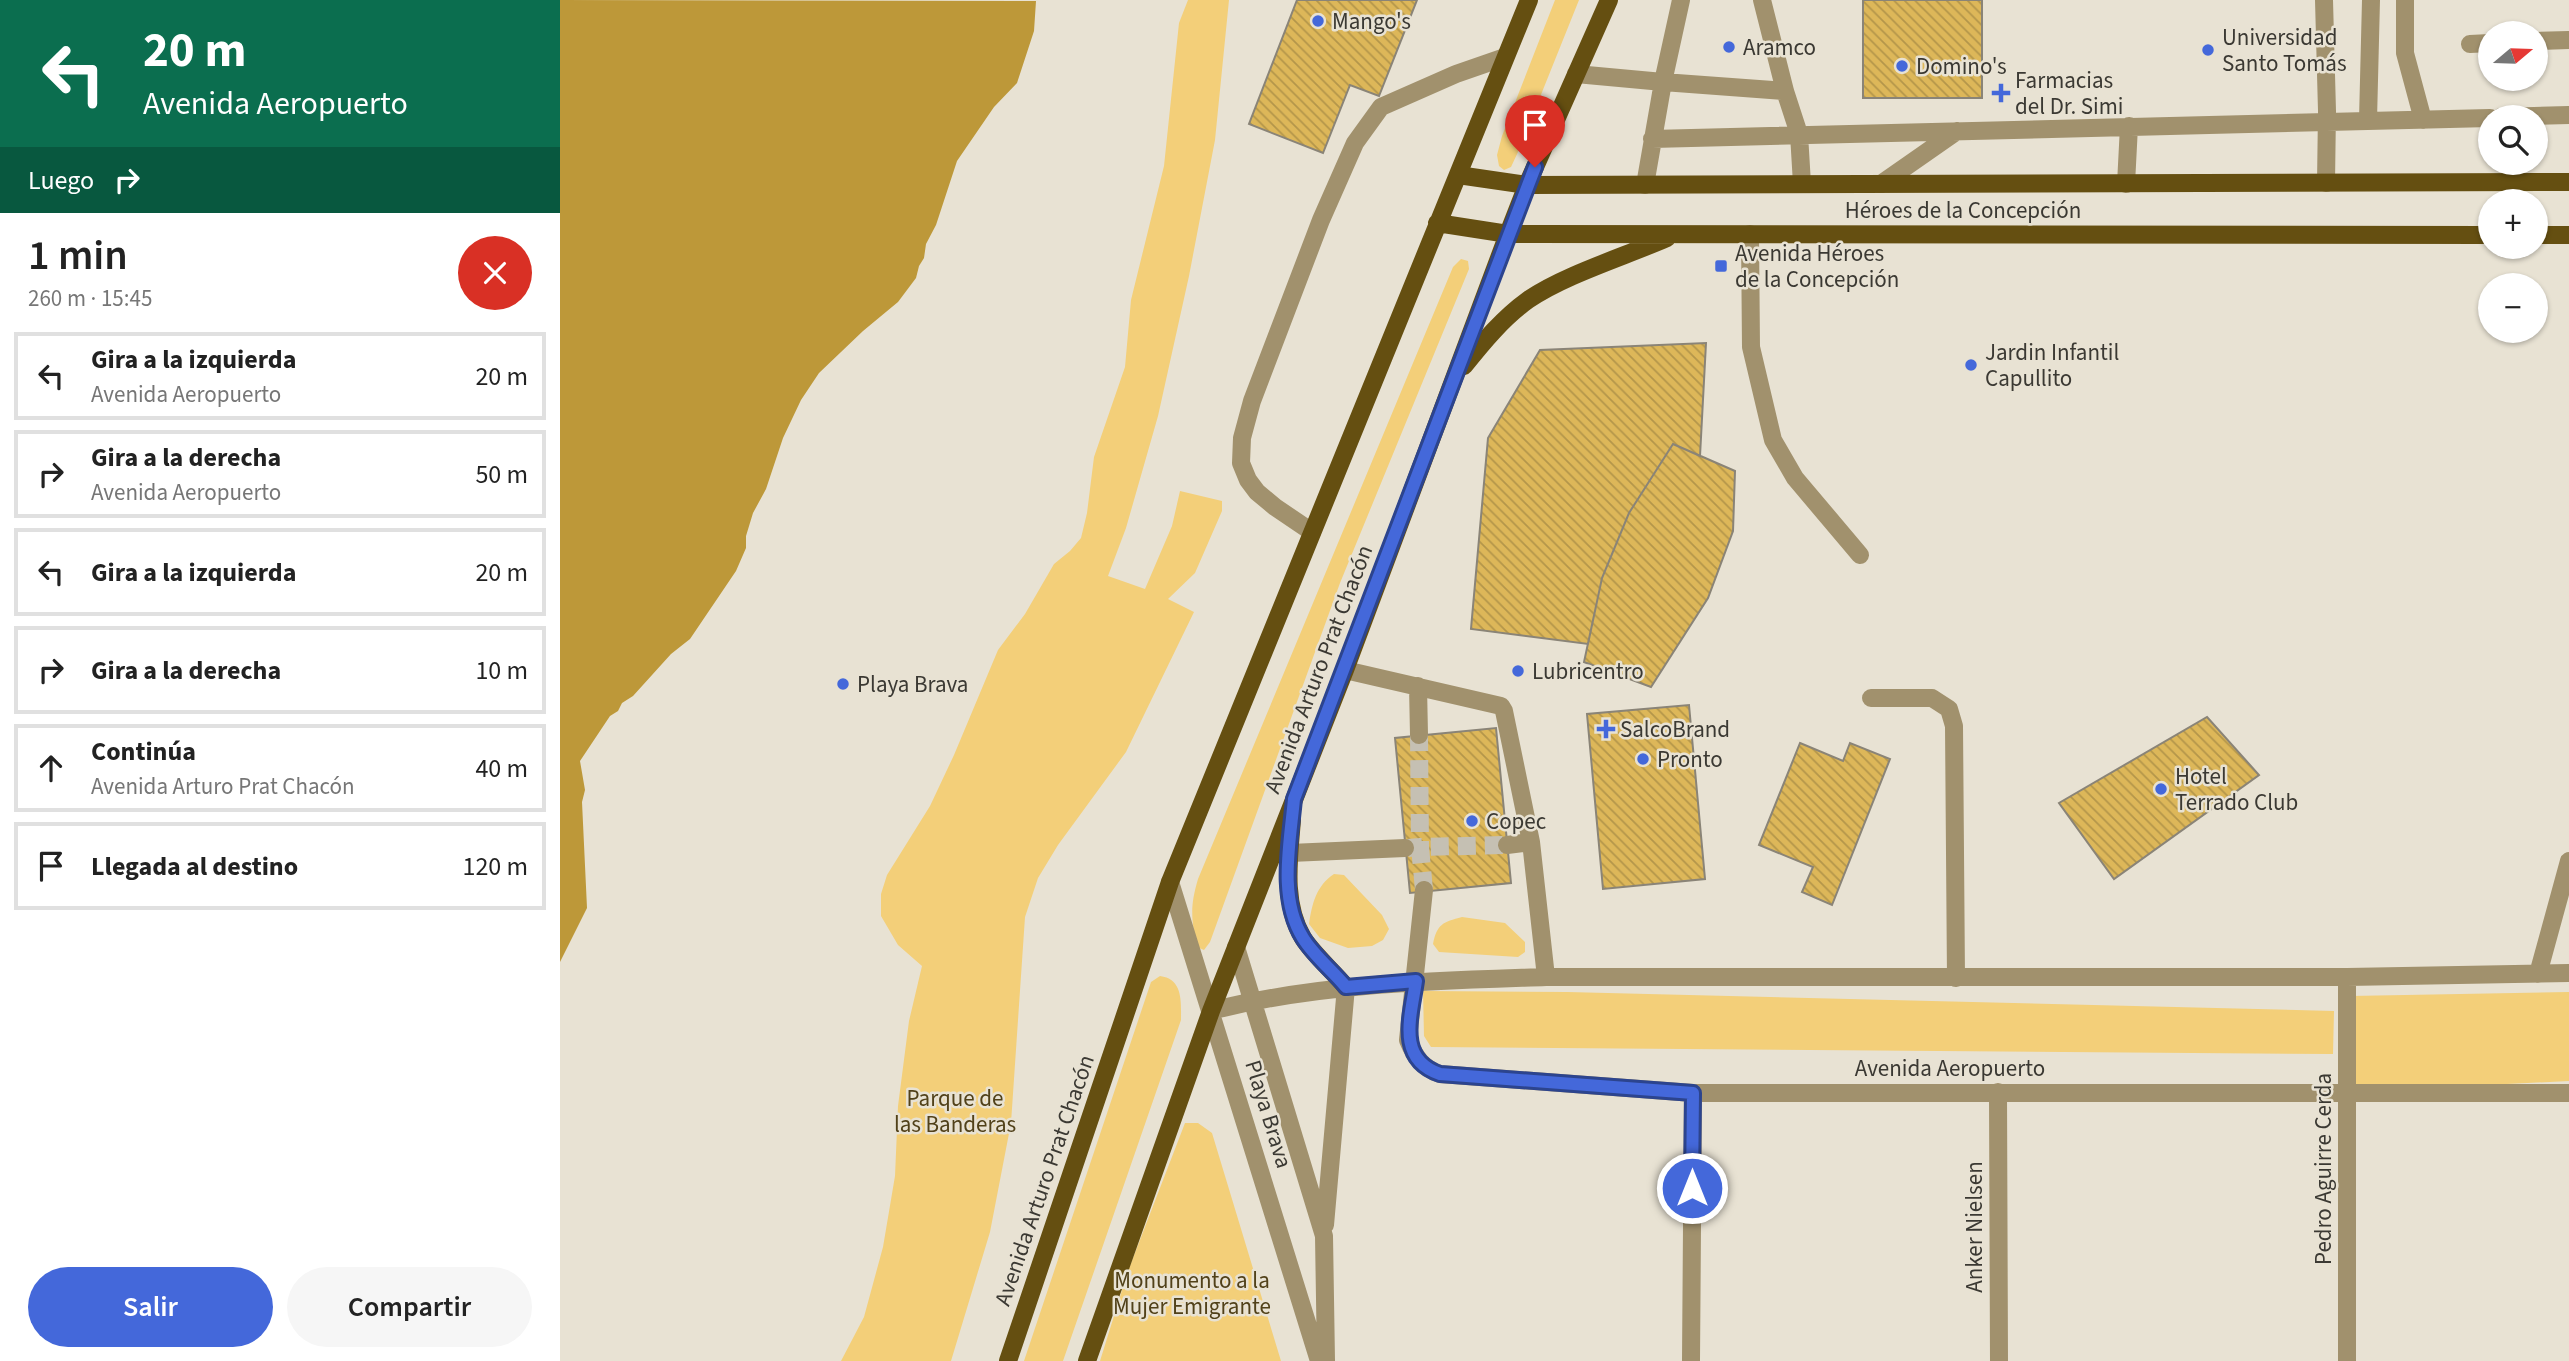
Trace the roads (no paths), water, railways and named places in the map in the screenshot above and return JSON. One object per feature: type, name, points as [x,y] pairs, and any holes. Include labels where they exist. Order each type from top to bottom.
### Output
[{"type":"main road","name":"Avenida Arturo Prat Chacón","points":[[1008,1361],[1170,882],[1529,0]]},
{"type":"main road","name":"Avenida Arturo Prat Chacón","points":[[1087,1361],[1211,1011],[1345,670],[1508,234],[1609,0]]},
{"type":"main road","name":"Héroes de la Concepción","points":[[1458,175],[1527,185],[2569,182]]},
{"type":"main road","name":"Héroes de la Concepción","points":[[1437,223],[1508,234],[2478,235]]},
{"type":"main road","points":[[1455,377],[1492,331],[1529,300],[1555,285],[1676,235]]},
{"type":"main road","points":[[2548,235],[2569,235]]},
{"type":"main road","points":[[1294,799],[1288,874],[1292,906],[1303,937],[1346,987]]},
{"type":"street","points":[[1645,185],[1662,82],[1681,0]]},
{"type":"street","points":[[1762,0],[1799,134],[1802,184]]},
{"type":"street","points":[[2324,0],[2328,121],[2326,183]]},
{"type":"street","points":[[2368,120],[2371,0]]},
{"type":"street","points":[[2406,0],[2405,53],[2423,120]]},
{"type":"street","points":[[2548,41],[2569,40]]},
{"type":"street","points":[[2470,44],[2478,44]]},
{"type":"street","points":[[1312,532],[1257,492],[1241,463],[1242,438],[1252,401],[1321,220],[1355,142],[1381,107],[1456,74],[1506,58]]},
{"type":"street","points":[[1576,74],[1785,91]]},
{"type":"street","points":[[2548,116],[2569,115]]},
{"type":"street","points":[[1652,139],[2478,118]]},
{"type":"street","points":[[2126,184],[2129,127]]},
{"type":"street","name":"Héroes de la Concepción","points":[[1881,184],[1957,131]]},
{"type":"street","points":[[1750,234],[1751,347],[1773,440],[1796,478],[1860,555]]},
{"type":"street","points":[[1345,670],[1501,706],[1531,842],[1546,976]]},
{"type":"street","points":[[1418,686],[1419,735]]},
{"type":"street","points":[[1871,698],[1932,698],[1949,709],[1954,726],[1956,978]]},
{"type":"street","points":[[1507,845],[1531,842]]},
{"type":"street","points":[[1290,852],[1405,848]]},
{"type":"street","points":[[2538,974],[2569,861]]},
{"type":"street","name":"Playa Brava","points":[[1170,882],[1320,1361]]},
{"type":"street","points":[[1416,981],[1424,890]]},
{"type":"street","name":"Playa Brava","points":[[1236,947],[1324,1236],[1326,1361]]},
{"type":"street","points":[[1211,1011],[1252,1000],[1346,987],[1416,981],[1546,976],[2347,977],[2569,973]]},
{"type":"street","name":"Pedro Aguirre Cerda","points":[[2347,977],[2347,1361]]},
{"type":"street","name":"Avenida Aeropuerto","points":[[1416,981],[1408,1040],[1426,1070],[1440,1074],[1693,1093],[2569,1093]]},
{"type":"street","points":[[1324,1236],[1346,987]]},
{"type":"street","name":"Anker Nielsen","points":[[1998,1092],[1999,1361]]},
{"type":"street","points":[[1691,1361],[1693,1093]]},
{"type":"tunnel","points":[[1408,848],[1420,847],[1419,735]]},
{"type":"tunnel","points":[[1424,890],[1420,847],[1507,845]]},
{"type":"place","name":"Mango's","points":[[1318,21]]},
{"type":"place","name":"Aramco","points":[[1729,47]]},
{"type":"place","name":"Universidad Santo Tomás","points":[[2208,50]]},
{"type":"place","name":"Domino's","points":[[1902,66]]},
{"type":"place","name":"Farmacias del Dr. Simi","points":[[2001,93]]},
{"type":"place","name":"Avenida Héroes de la Concepción","points":[[1721,266]]},
{"type":"place","name":"Jardin Infantil Capullito","points":[[1971,365]]},
{"type":"place","name":"Lubricentro","points":[[1518,671]]},
{"type":"place","name":"Playa Brava","points":[[843,684]]},
{"type":"place","name":"SalcoBrand","points":[[1606,729]]},
{"type":"place","name":"Pronto","points":[[1643,759]]},
{"type":"place","name":"Hotel Terrado Club","points":[[2161,789]]},
{"type":"place","name":"Copec","points":[[1472,821]]},
{"type":"park label","name":"Parque de las Banderas","points":[[955,1111]]},
{"type":"park label","name":"Monumento a la Mujer Emigrante","points":[[1192,1293]]}]
